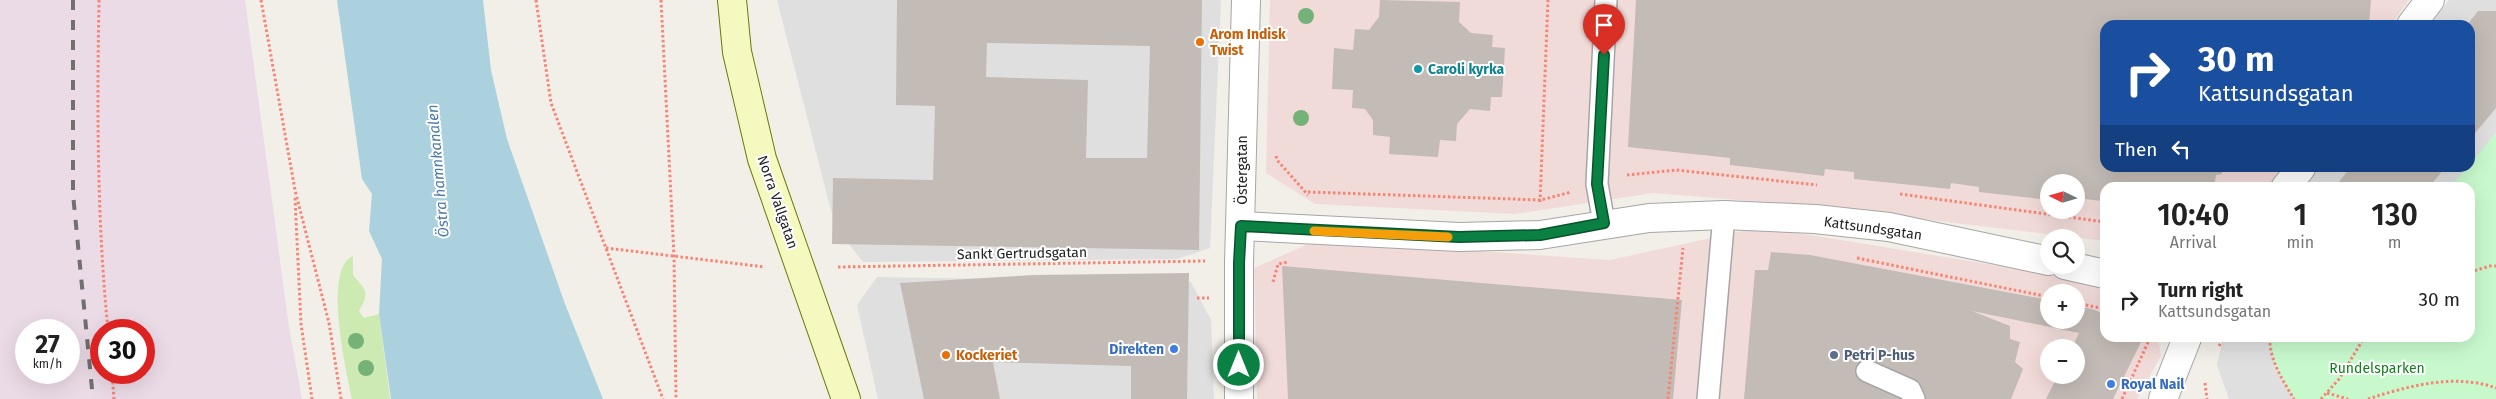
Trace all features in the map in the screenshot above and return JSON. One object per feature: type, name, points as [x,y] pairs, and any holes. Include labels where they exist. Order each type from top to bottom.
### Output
[{"type":"main road","name":"Norra Vallgatan","points":[[732,0],[736,52],[762,159],[846,399]]},
{"type":"street","name":"Östergatan","points":[[1240,399],[1239,263],[1246,0]]},
{"type":"street","points":[[2414,20],[2430,0]]},
{"type":"street","name":"Kattsundsgatan","points":[[1241,226],[1459,237],[1540,235],[1604,223],[1648,218],[1724,215],[1815,220],[1889,227],[2040,259]]},
{"type":"street","points":[[2085,270],[2100,273]]},
{"type":"street","points":[[2163,399],[2186,342]]},
{"type":"lane","points":[[1604,223],[1597,184],[1606,0]]},
{"type":"lane","points":[[1708,399],[1724,215]]},
{"type":"lane","points":[[1867,371],[1910,390],[1914,399]]},
{"type":"path","points":[[99,0],[97,152],[99,227],[107,319]]},
{"type":"path","points":[[262,0],[295,190],[329,323],[341,399]]},
{"type":"path","points":[[536,0],[550,103],[663,399]]},
{"type":"path","points":[[661,0],[674,256],[676,399]]},
{"type":"path","points":[[1540,235],[1548,0]]},
{"type":"path","points":[[295,190],[301,324],[312,399]]},
{"type":"path","points":[[1668,399],[1684,247],[1721,246]]},
{"type":"path","points":[[606,248],[771,267]]},
{"type":"path","points":[[1848,256],[2040,295]]},
{"type":"path","name":"Sankt Gertrudsgatan","points":[[838,267],[1205,262]]},
{"type":"path","points":[[2475,270],[2496,266]]},
{"type":"path","points":[[2085,305],[2100,308]]},
{"type":"path","points":[[2122,399],[2148,342]]},
{"type":"path","points":[[2270,342],[2280,376],[2294,399]]},
{"type":"path","points":[[2321,399],[2339,379],[2362,342]]},
{"type":"path","points":[[2368,399],[2394,390],[2441,381],[2480,382],[2496,388]]},
{"type":"path","points":[[113,384],[114,399]]},
{"type":"path","points":[[2327,393],[2348,399]]},
{"type":"shaded area","points":[[0,0],[245,0],[289,327],[302,399],[0,399]]},
{"type":"shaded area","points":[[777,0],[1221,0],[1210,248],[1177,259],[863,262],[835,226]]},
{"type":"shaded area","points":[[1270,0],[2409,0],[2395,20],[2100,20],[2100,172],[2283,172],[2275,182],[2100,182],[2100,240],[2085,239],[2085,229],[2040,229],[2040,233],[1814,206],[1653,193],[1515,214],[1315,204],[1266,173]]},
{"type":"shaded area","name":"Rundelsparken","points":[[2449,0],[2496,0],[2496,399],[2229,399],[2217,365],[2222,342],[2475,342],[2475,182],[2305,182],[2314,172],[2475,172],[2475,20],[2434,20]]},
{"type":"shaded area","points":[[1761,227],[2067,277],[2100,287],[2100,342],[2159,342],[2161,356],[2137,399],[1257,399],[1254,268],[1317,240],[1610,260]]},
{"type":"shaded area","points":[[877,277],[1191,282],[1211,320],[1214,399],[878,399],[857,305]]},
{"type":"green space","name":"Rundelsparken","points":[[2496,133],[2496,399],[2294,399],[2274,362],[2270,342],[2475,342],[2475,182],[2454,182],[2463,172],[2475,172],[2475,158]]},
{"type":"green space","points":[[353,256],[353,275],[366,295],[359,311],[364,318],[379,314],[390,399],[352,399],[342,346],[338,300],[339,280],[344,265]]},
{"type":"water","name":"Östra hamnkanalen","points":[[337,0],[483,0],[491,70],[507,139],[565,304],[603,399],[391,399],[379,314],[382,259],[369,231],[372,194],[362,179]]},
{"type":"building","points":[[897,0],[1202,0],[1199,250],[832,244],[833,178],[933,180],[935,106],[896,105]],"holes":[[[987,43],[1150,46],[1147,158],[1086,158],[1088,80],[986,77]]]},
{"type":"building","name":"Caroli kyrka","points":[[1380,0],[1460,2],[1459,22],[1471,33],[1493,35],[1492,47],[1505,48],[1502,97],[1491,97],[1490,111],[1470,109],[1457,124],[1456,141],[1440,140],[1438,157],[1389,154],[1390,137],[1373,135],[1373,120],[1365,109],[1352,108],[1353,90],[1332,89],[1334,48],[1353,50],[1355,29],[1369,30],[1379,17]]},
{"type":"building","points":[[1636,0],[2371,0],[2369,20],[2100,20],[2100,172],[2222,172],[2222,174],[2216,175],[2215,182],[2100,182],[2100,201],[2085,199],[2085,174],[2040,174],[2040,199],[1979,192],[1979,187],[1951,183],[1950,189],[1854,179],[1854,172],[1825,169],[1824,176],[1730,165],[1730,158],[1628,147]]},
{"type":"building","points":[[2478,11],[2496,11],[2496,108],[2475,133],[2475,20],[2471,20]]},
{"type":"building","points":[[2347,172],[2442,172],[2433,182],[2339,182]]},
{"type":"building","points":[[1771,252],[1810,255],[2040,298],[2040,325],[1972,311],[2010,326],[2010,339],[2020,342],[2015,362],[2023,369],[2011,399],[1744,399],[1755,270],[1768,270]]},
{"type":"building","points":[[1282,266],[1682,300],[1673,399],[1288,399]]},
{"type":"building","points":[[1189,273],[1187,399],[1131,399],[1131,366],[993,362],[1000,399],[924,399],[900,283],[1034,275]]},
{"type":"building","points":[[2085,308],[2100,312],[2100,342],[2141,342],[2113,399],[2046,399],[2054,384],[2085,384],[2085,339],[2076,339],[2079,333],[2060,329],[2085,329]]},
{"type":"railway","points":[[73,0],[73,194],[93,399]]},
{"type":"slow traffic","points":[[1314,231],[1448,237]]},
{"type":"place","name":"Arom Indisk Twist","points":[[1200,42]]},
{"type":"place","name":"Caroli kyrka","points":[[1418,69]]},
{"type":"place","name":"Direkten","points":[[1174,349]]},
{"type":"place","name":"Kockeriet","points":[[946,355]]},
{"type":"place","name":"Petri P-hus","points":[[1834,355]]},
{"type":"place","name":"Royal Nail","points":[[2111,384]]},
{"type":"route","points":[[1239,365],[1241,226],[1307,231],[1459,237],[1540,235],[1604,223],[1597,184],[1604,55]]}]
